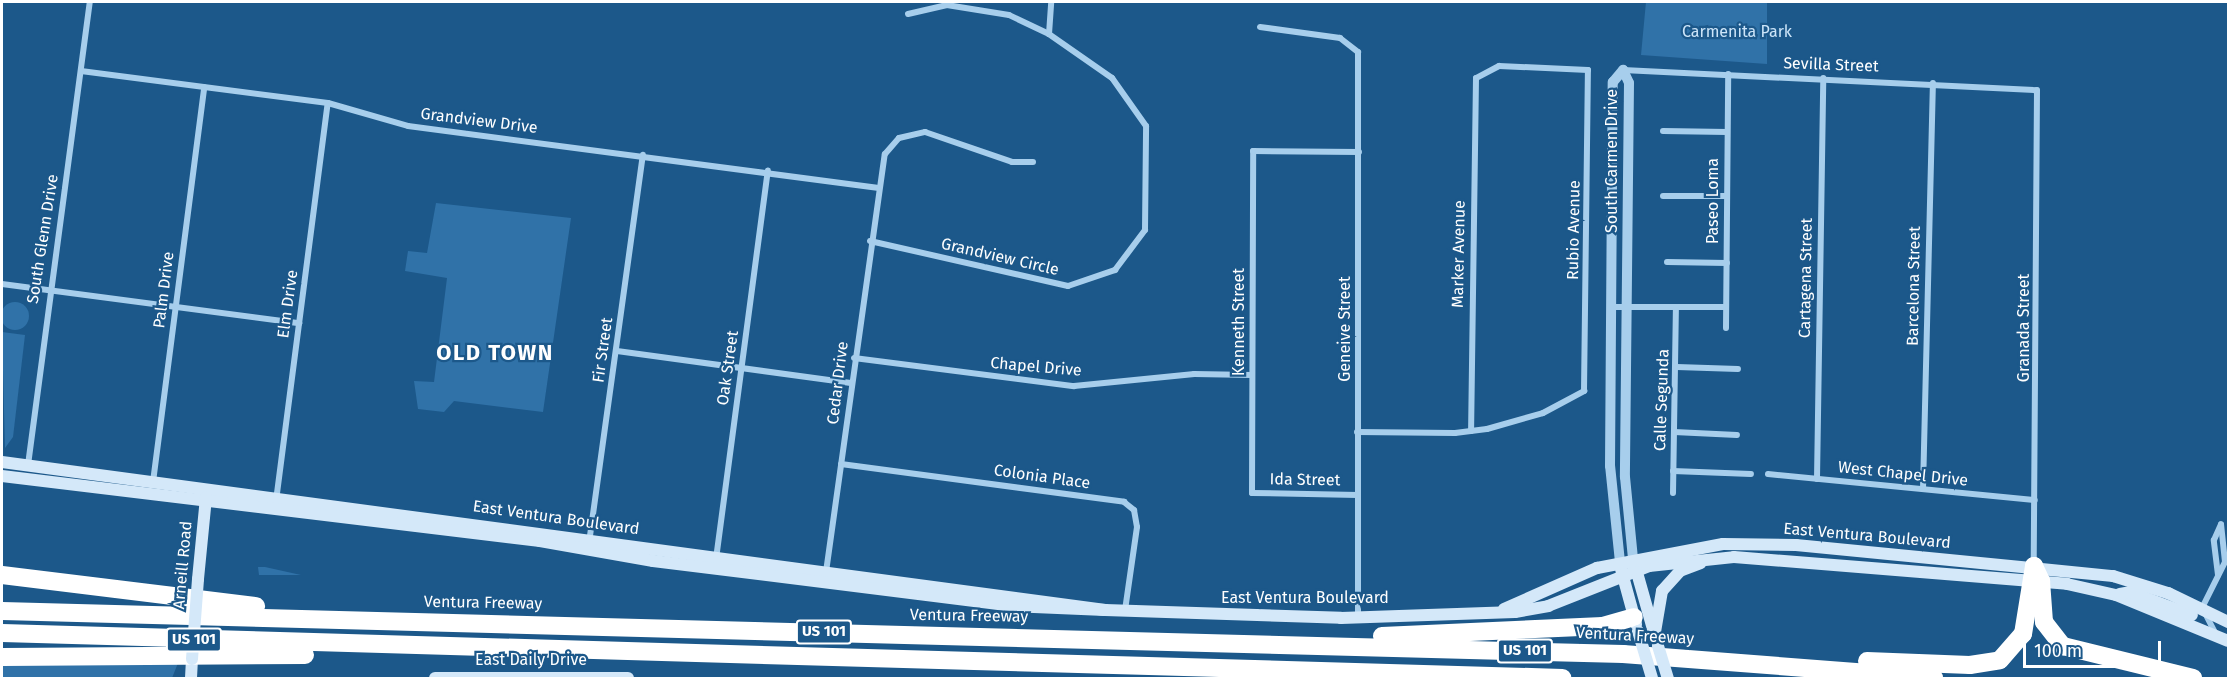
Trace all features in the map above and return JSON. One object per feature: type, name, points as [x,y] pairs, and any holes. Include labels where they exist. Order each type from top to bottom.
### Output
[{"type":"highway","points":[[2,575],[347,619]]},
{"type":"highway","points":[[1749,662],[1987,664],[2009,653],[2023,634],[2034,576]]},
{"type":"highway","points":[[2034,576],[2044,622],[2063,646],[2193,678]]},
{"type":"highway","name":"Ventura Freeway","points":[[2,611],[1302,644],[1749,662],[1934,678]]},
{"type":"highway","points":[[1302,644],[1636,624]]},
{"type":"highway","name":"US 101","points":[[2,633],[387,647],[1216,666],[1562,678]]},
{"type":"highway","points":[[2,657],[315,656],[387,647]]},
{"type":"highway","points":[[1216,666],[1286,678]]},
{"type":"main road","name":"East Ventura Boulevard","points":[[2,462],[206,489],[275,503],[589,544],[716,564],[1105,610],[1358,617],[1548,606],[1630,567],[1713,544],[1796,545],[2034,576],[2116,596],[2224,639]]},
{"type":"main road","points":[[2,476],[32,480]]},
{"type":"main road","name":"East Ventura Boulevard","points":[[32,480],[205,503],[275,503]]},
{"type":"main road","name":"Arneill Road","points":[[191,677],[206,489]]},
{"type":"main road","name":"East Ventura Boulevard","points":[[1504,609],[1620,562],[1630,567],[1734,557],[2135,581],[2197,612],[2229,622]]},
{"type":"main road","points":[[1654,632],[1657,603],[1670,579],[1694,565],[1734,557]]},
{"type":"main road","points":[[1630,567],[1636,624],[1652,678]]},
{"type":"main road","points":[[1630,567],[1668,678]]},
{"type":"main road","points":[[2116,596],[2130,592],[2197,612]]},
{"type":"main road","name":"East Daily Drive","points":[[435,678],[628,678]]},
{"type":"street","name":"South Glenn Drive","points":[[32,480],[28,466],[49,290],[90,2]]},
{"type":"street","points":[[1049,34],[1051,2]]},
{"type":"street","name":"Grandview Circle","points":[[870,241],[1060,286],[1101,279],[1128,259],[1147,216],[1143,117],[1112,78],[1049,34],[976,6],[947,5],[908,14]]},
{"type":"street","name":"Geneive Street","points":[[1260,27],[1352,44],[1360,71],[1358,617]]},
{"type":"street","name":"Rubio Avenue","points":[[1471,431],[1543,413],[1584,391],[1588,70],[1499,66],[1476,78]]},
{"type":"street","name":"Sevilla Street","points":[[1623,70],[1933,83],[2037,90]]},
{"type":"street","name":"South Carmen Drive","points":[[1620,562],[1610,466],[1614,82],[1623,70],[1629,82],[1625,477],[1630,567]]},
{"type":"street","name":"Grandview Drive","points":[[81,71],[328,103],[408,126],[768,170],[877,188]]},
{"type":"street","name":"Paseo Loma","points":[[1726,328],[1728,74]]},
{"type":"street","name":"Marker Avenue","points":[[1471,431],[1476,78]]},
{"type":"street","name":"Cartagena Street","points":[[1817,479],[1823,78]]},
{"type":"street","name":"Barcelona Street","points":[[1923,489],[1933,83]]},
{"type":"street","name":"Palm Drive","points":[[151,497],[204,87]]},
{"type":"street","name":"Granada Street","points":[[2034,576],[2037,90]]},
{"type":"street","name":"Elm Drive","points":[[275,503],[328,103]]},
{"type":"street","points":[[1663,131],[1727,132]]},
{"type":"street","name":"Cedar Drive","points":[[826,578],[877,188],[885,154],[911,133],[934,133],[1012,162],[1033,162]]},
{"type":"street","name":"Kenneth Street","points":[[1252,493],[1253,152],[1359,152]]},
{"type":"street","name":"Fir Street","points":[[589,544],[643,155]]},
{"type":"street","name":"Oak Street","points":[[716,564],[768,170]]},
{"type":"street","points":[[1663,196],[1727,196]]},
{"type":"street","points":[[1666,262],[1726,263]]},
{"type":"street","points":[[2,284],[299,323]]},
{"type":"street","points":[[1611,307],[1726,307]]},
{"type":"street","name":"Calle Segunda","points":[[1673,493],[1677,367],[1676,308]]},
{"type":"street","points":[[616,351],[851,383]]},
{"type":"street","name":"Chapel Drive","points":[[854,358],[1074,386],[1194,374],[1252,375]]},
{"type":"street","points":[[1677,367],[1738,369]]},
{"type":"street","points":[[1358,432],[1471,431]]},
{"type":"street","points":[[1674,432],[1737,435]]},
{"type":"street","name":"Colonia Place","points":[[841,464],[1124,502],[1134,510],[1137,527],[1124,611]]},
{"type":"street","points":[[1673,471],[1751,474]]},
{"type":"street","name":"West Chapel Drive","points":[[1768,474],[2035,500]]},
{"type":"street","name":"Ida Street","points":[[1252,493],[1358,495]]},
{"type":"street","points":[[2218,575],[2214,540],[2221,524],[2225,562],[2218,575],[2197,612],[2224,639]]},
{"type":"green space","name":"Carmenita Park","points":[[1646,2],[1767,2],[1767,64],[1641,55]]},
{"type":"green space","points":[[436,203],[571,218],[543,412],[454,401],[444,412],[418,409],[414,381],[434,382],[447,278],[405,271],[408,251],[427,253]]},
{"type":"green space","points":[[15,302],[25,306],[29,316],[25,326],[15,330],[5,326],[1,316],[5,306]]},
{"type":"green space","points":[[2,332],[25,335],[13,437],[5,448]]},
{"type":"green space","points":[[258,567],[265,567],[301,575],[259,575]]},
{"type":"green space","points":[[178,663],[172,678],[2,678],[2,665]]},
{"type":"district","name":"OLD TOWN","points":[[495,353]]}]
